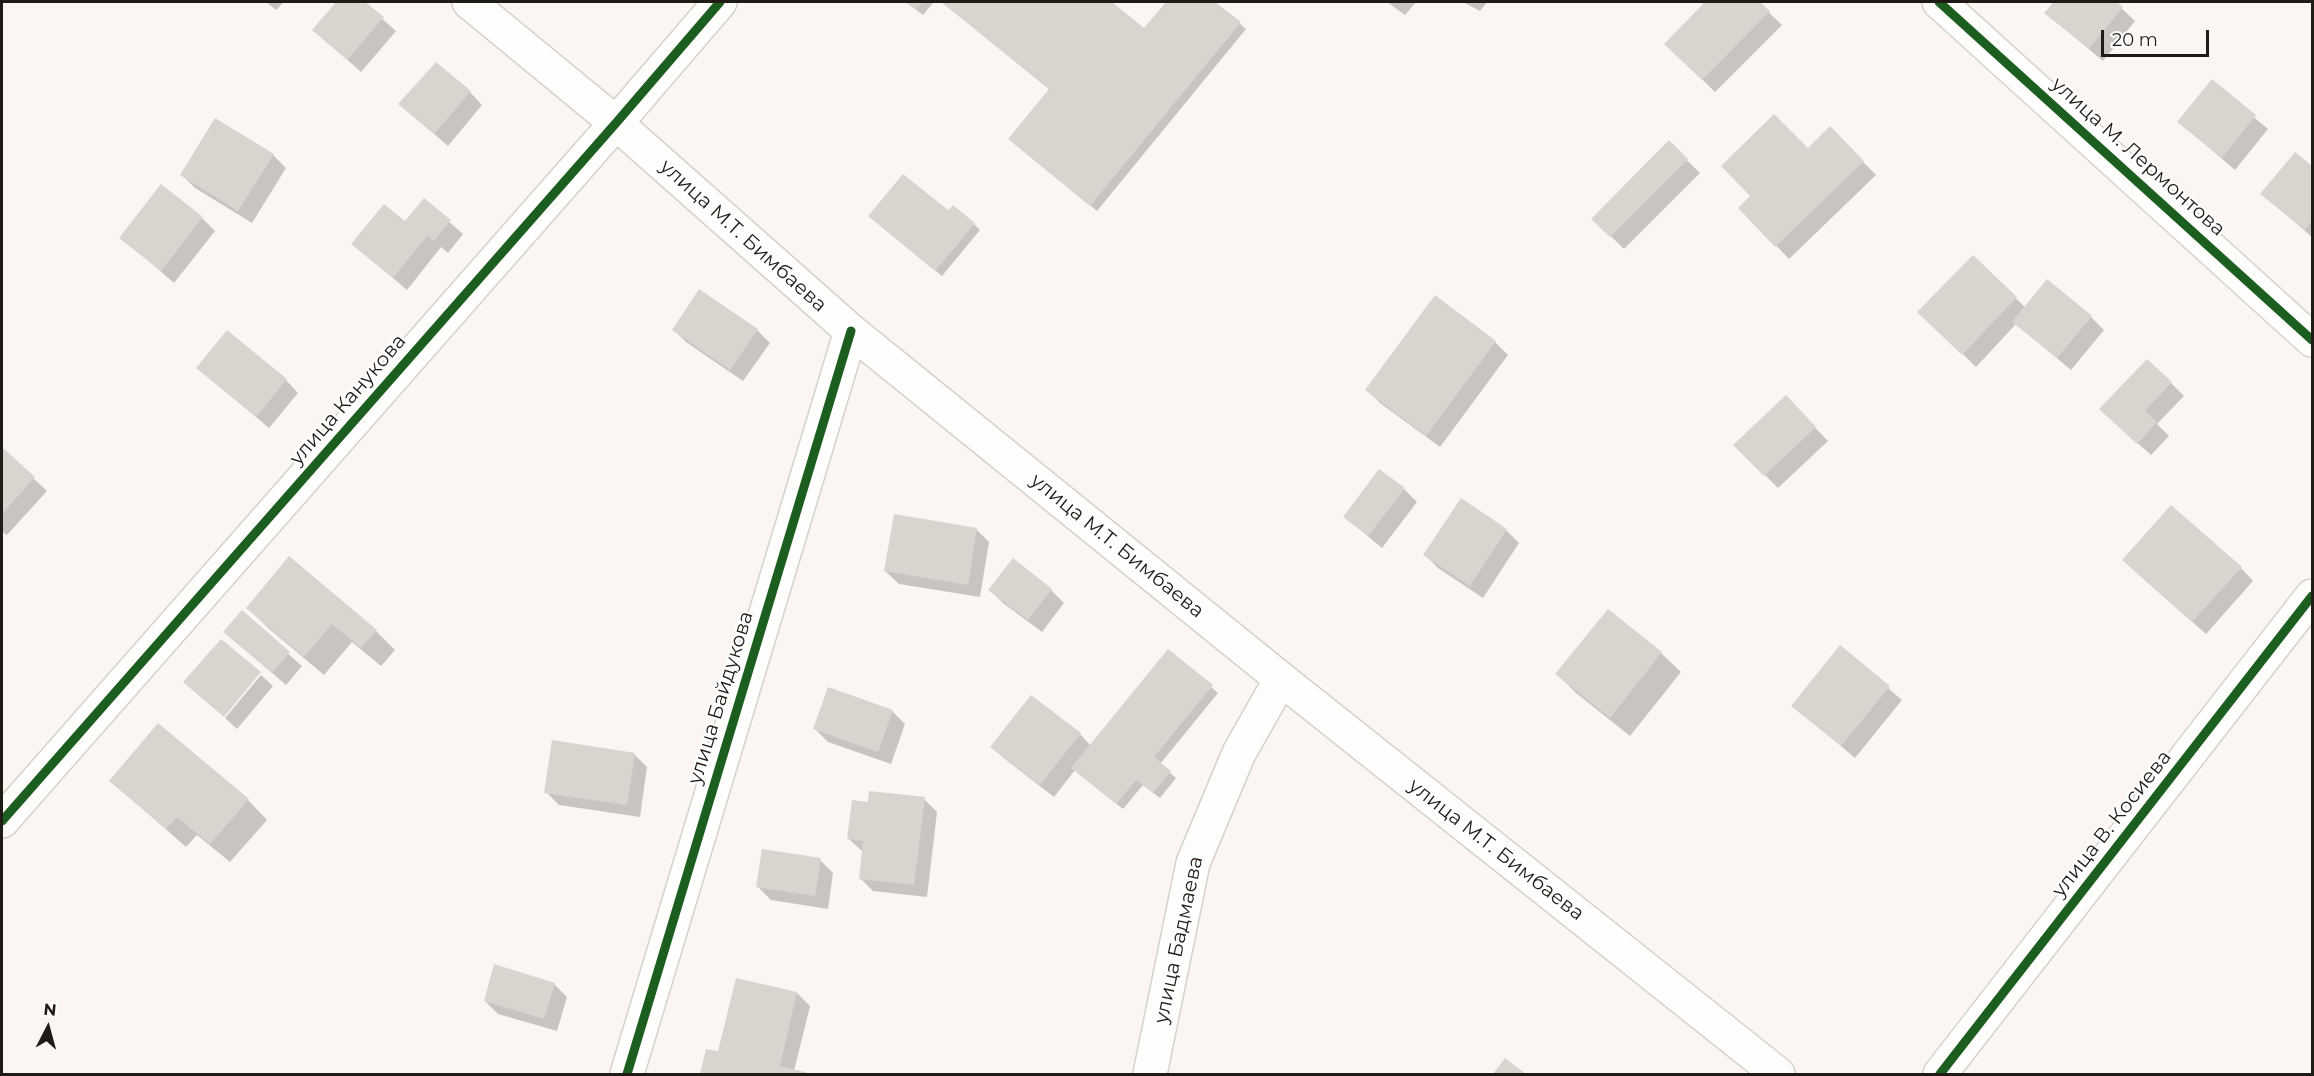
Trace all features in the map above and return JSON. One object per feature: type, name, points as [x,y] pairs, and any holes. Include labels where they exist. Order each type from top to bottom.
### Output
[{"type":"street","name":"улица М.Т. Бимбаева","points":[[469,2],[616,123],[851,332],[1281,679],[1778,1074]]},
{"type":"street","name":"улица Канукова","points":[[2,821],[720,2]]},
{"type":"street","name":"улица М. Лермонтова","points":[[1939,2],[2313,340]]},
{"type":"street","name":"улица Байдукова","points":[[627,1074],[851,332]]},
{"type":"street","name":"улица В. Косиева","points":[[1940,1074],[2313,596]]},
{"type":"street","name":"улица Бадмаева","points":[[1150,1074],[1193,863],[1239,753],[1281,679]]},
{"type":"building","points":[[336,2],[365,2],[384,17],[347,60],[312,30]]},
{"type":"building","points":[[905,2],[923,2],[916,10]]},
{"type":"building","points":[[941,2],[1112,2],[1144,28],[1166,2],[1215,2],[1241,22],[1090,206],[1008,139],[1049,89]]},
{"type":"building","points":[[1705,2],[1760,2],[1770,11],[1702,80],[1664,44]]},
{"type":"building","points":[[2054,2],[2117,2],[2123,7],[2089,49],[2044,13]]},
{"type":"building","points":[[436,62],[471,91],[434,134],[398,104]]},
{"type":"building","points":[[2212,79],[2256,115],[2222,158],[2177,122]]},
{"type":"building","points":[[1774,114],[1808,148],[1830,126],[1864,161],[1775,247],[1738,208],[1750,196],[1721,166]]},
{"type":"building","points":[[215,118],[274,154],[238,211],[180,175]]},
{"type":"building","points":[[1669,140],[1688,159],[1610,237],[1591,219]]},
{"type":"building","points":[[2295,152],[2312,166],[2312,221],[2305,230],[2260,194]]},
{"type":"building","points":[[903,174],[948,210],[953,205],[975,223],[935,271],[868,216]]},
{"type":"building","points":[[161,184],[203,217],[161,271],[119,238]]},
{"type":"building","points":[[424,198],[451,220],[434,241],[427,236],[393,278],[351,244],[384,204],[405,221]]},
{"type":"building","points":[[1973,255],[2017,297],[1962,355],[1917,312]]},
{"type":"building","points":[[2047,279],[2092,316],[2057,358],[2012,322]]},
{"type":"building","points":[[699,289],[758,329],[730,370],[672,330]]},
{"type":"building","points":[[1435,295],[1496,341],[1426,436],[1365,390]]},
{"type":"building","points":[[227,330],[287,379],[256,417],[196,368]]},
{"type":"building","points":[[2147,359],[2172,382],[2145,411],[2157,422],[2137,444],[2099,409]]},
{"type":"building","points":[[1786,395],[1816,427],[1764,476],[1733,445]]},
{"type":"building","points":[[2,447],[35,477],[2,514]]},
{"type":"building","points":[[1379,469],[1405,488],[1368,536],[1343,517]]},
{"type":"building","points":[[1461,498],[1507,529],[1470,586],[1423,555]]},
{"type":"building","points":[[2171,505],[2242,567],[2192,622],[2122,560]]},
{"type":"building","points":[[894,514],[977,528],[968,585],[884,571]]},
{"type":"building","points":[[289,556],[377,630],[361,648],[332,624],[304,657],[246,608]]},
{"type":"building","points":[[1013,558],[1052,589],[1028,620],[988,590]]},
{"type":"building","points":[[1608,609],[1662,652],[1610,718],[1555,674]]},
{"type":"building","points":[[242,610],[290,652],[272,673],[223,632]]},
{"type":"building","points":[[221,639],[261,672],[224,717],[183,682]]},
{"type":"building","points":[[1840,645],[1890,686],[1841,746],[1791,706]]},
{"type":"building","points":[[1168,649],[1213,685],[1154,757],[1171,771],[1153,793],[1136,780],[1116,804],[1071,768]]},
{"type":"building","points":[[828,687],[893,710],[878,752],[813,729]]},
{"type":"building","points":[[1031,695],[1081,733],[1040,785],[990,747]]},
{"type":"building","points":[[158,723],[249,799],[210,844],[177,817],[166,829],[109,781]]},
{"type":"building","points":[[552,740],[635,753],[627,805],[544,793]]},
{"type":"building","points":[[869,791],[925,797],[914,885],[859,879],[863,841],[847,839],[852,800],[868,802]]},
{"type":"building","points":[[762,849],[821,858],[815,896],[756,887]]},
{"type":"building","points":[[494,964],[555,983],[544,1019],[484,1001]]},
{"type":"building","points":[[736,978],[797,992],[780,1066],[813,1074],[700,1074],[706,1049],[718,1051]]},
{"type":"building","points":[[1505,1058],[1526,1074],[1493,1074]]},
{"type":"cycle path","points":[[2,821],[720,2]]},
{"type":"cycle path","points":[[1939,2],[2312,340]]},
{"type":"cycle path","points":[[627,1074],[851,331]]},
{"type":"cycle path","points":[[1940,1074],[2312,596]]}]
